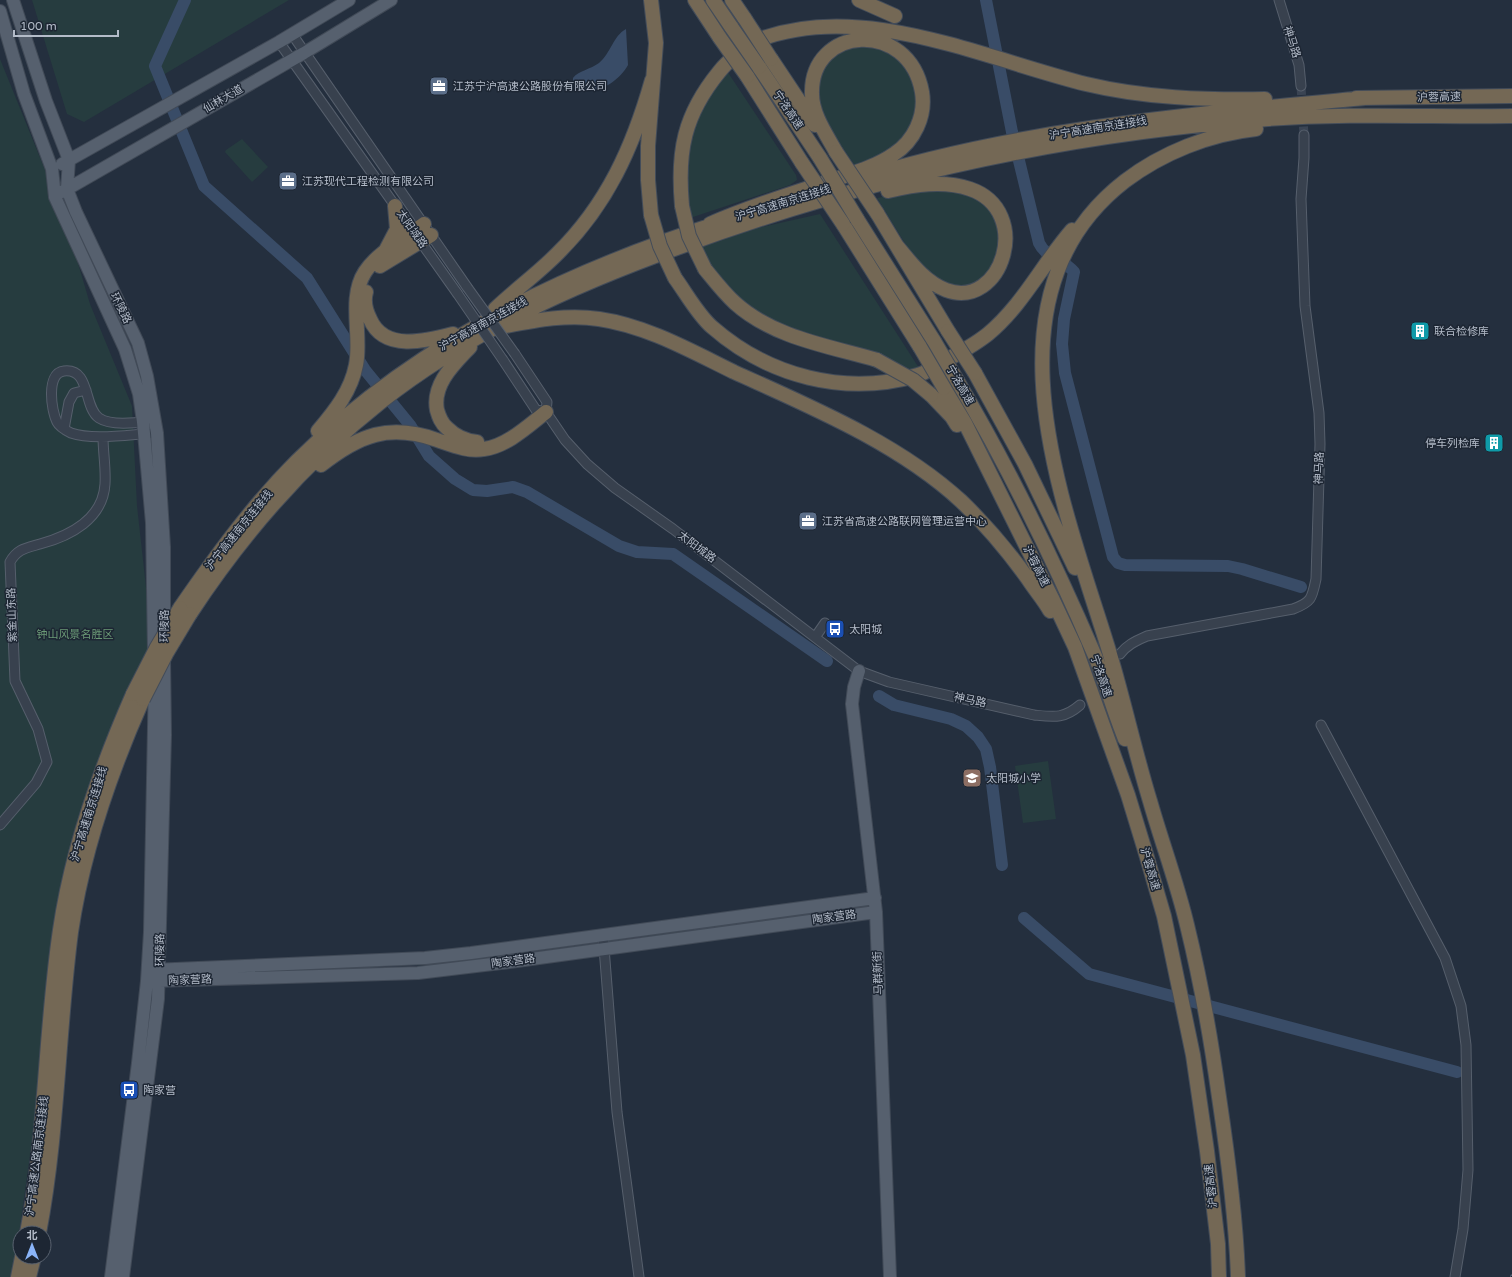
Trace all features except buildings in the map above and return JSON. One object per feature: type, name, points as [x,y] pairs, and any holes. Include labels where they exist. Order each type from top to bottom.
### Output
[{"type":"highway","points":[[651,0],[656,43],[652,80],[648,180],[651,215],[660,246],[675,278],[710,325],[740,349],[787,372],[826,382],[856,385],[919,375],[971,346],[989,333],[1005,317],[1046,262],[1063,248],[1094,209],[1133,176],[1156,161],[1182,148],[1211,138],[1243,130],[1381,117]]},
{"type":"highway","name":"宁洛高速","points":[[695,0],[747,76],[802,163],[843,224],[920,347],[965,423],[996,484]]},
{"type":"highway","name":"宁洛高速","points":[[713,0],[760,67],[820,158],[934,341],[993,441],[1096,658],[1111,704],[1150,801]]},
{"type":"highway","points":[[732,0],[811,120],[836,152],[877,213],[975,373],[1006,428],[1047,507],[1115,654]]},
{"type":"highway","points":[[859,0],[941,36]]},
{"type":"highway","points":[[996,484],[952,417],[931,395],[913,380],[877,360],[789,335],[751,316],[735,303],[705,268],[689,236],[682,206],[680,159],[682,145],[696,105],[725,64],[744,49],[770,33],[786,26],[828,16],[867,16],[941,36],[1009,60],[1085,84],[1119,91],[1158,95],[1257,99],[1365,98]]},
{"type":"highway","points":[[700,229],[738,211],[865,169],[894,154],[906,144],[914,134],[922,115],[923,98],[921,85],[912,65],[900,51],[885,42],[871,40],[846,43],[834,48],[818,66],[813,79],[812,94],[814,108],[836,152]]},
{"type":"highway","points":[[543,408],[494,439],[482,442],[461,438],[443,425],[438,416],[436,405],[437,393],[449,370],[485,328],[581,228],[602,200],[623,164],[643,114],[652,80]]},
{"type":"highway","name":"沪蓉高速","points":[[1365,98],[1512,96]]},
{"type":"highway","name":"沪宁高速南京连接线","points":[[390,388],[430,366],[485,328],[571,278],[700,229],[863,177],[1023,145],[1110,125],[1208,112],[1365,98]]},
{"type":"highway","name":"沪蓉高速","points":[[1381,117],[1512,116]]},
{"type":"highway","name":"沪宁高速南京连接线","points":[[1023,145],[1070,142],[1210,124],[1309,117],[1381,117]]},
{"type":"highway","name":"沪宁高速南京连接线","points":[[185,611],[225,544],[250,512],[296,462],[334,426],[377,398],[424,357],[466,331],[485,328],[604,275],[757,220],[866,187],[1008,148]]},
{"type":"highway","points":[[757,220],[912,186],[951,186],[971,190],[982,195],[1000,214],[1005,225],[1007,235],[1007,245],[1003,257],[990,280],[973,291],[959,293],[946,290],[932,283],[916,269],[897,246]]},
{"type":"highway","points":[[250,512],[332,415],[346,393],[356,365],[358,344],[356,296],[358,287],[365,272],[392,241],[396,229],[395,206]]},
{"type":"highway","points":[[384,252],[422,233]]},
{"type":"highway","points":[[422,233],[377,269],[368,282],[365,303],[372,325],[382,335],[397,341],[412,342],[466,331]]},
{"type":"highway","points":[[1063,248],[1059,269],[1047,309],[1042,341],[1042,379],[1047,431],[1065,506],[1115,654],[1150,801]]},
{"type":"highway","points":[[485,328],[570,317],[599,319],[622,324],[678,345],[826,415],[862,434],[905,459],[934,480],[960,500],[984,524],[1007,550],[1044,601],[1083,667]]},
{"type":"highway","name":"沪宁高速南京连接线","points":[[51,1079],[60,929],[70,879],[98,778],[138,696],[156,647],[268,509],[305,469],[377,398]]},
{"type":"highway","points":[[234,551],[283,499],[338,452],[354,442],[371,436],[389,433],[409,433],[430,437],[471,450],[485,449],[508,440],[543,408]]},
{"type":"highway","name":"沪蓉高速","points":[[996,484],[1052,598],[1083,667],[1128,795],[1164,916],[1184,1007],[1207,1151],[1218,1244],[1219,1277]]},
{"type":"highway","name":"沪蓉高速","points":[[1150,801],[1187,924],[1202,989],[1232,1187],[1238,1277]]},
{"type":"highway","name":"沪宁高速公路南京连接线","points":[[28,1225],[51,1079]]},
{"type":"highway","name":"沪宁高速公路南京连接线","points":[[40,1225],[48,1179],[51,1079]]},
{"type":"highway","points":[[1237,1244],[1241,1277]]},
{"type":"highway","points":[[18,1277],[20,1265]]},
{"type":"highway","points":[[29,1277],[32,1265]]},
{"type":"main road","name":"环陵路","points":[[13,0],[43,94],[69,160],[67,189],[76,212],[138,343],[147,376],[147,425],[152,523],[155,701],[150,932],[153,976],[138,1071],[111,1277]]},
{"type":"main road","name":"仙林大道","points":[[52,169],[176,98],[279,42],[349,0]]},
{"type":"main road","name":"仙林大道","points":[[55,196],[304,53],[391,0]]},
{"type":"main road","name":"环陵路","points":[[0,11],[24,94],[52,169],[55,196],[125,349],[135,376],[147,425],[156,433],[164,547],[165,735],[153,976],[136,1185],[123,1277]]},
{"type":"main road","name":"马群新街","points":[[860,671],[854,687],[852,704],[876,912],[890,1277]]},
{"type":"main road","name":"陶家营路","points":[[153,976],[425,958],[875,898]]},
{"type":"main road","name":"陶家营路","points":[[153,976],[418,973],[876,912]]},
{"type":"street","name":"神马路","points":[[1279,0],[1299,65],[1301,86]]},
{"type":"street","name":"太阳城路","points":[[292,34],[422,233],[457,293],[503,360],[543,408],[565,440],[587,464],[615,488],[673,529],[816,636],[860,671]]},
{"type":"street","name":"太阳城路","points":[[279,42],[395,206],[422,233],[467,287],[515,354],[543,408]]},
{"type":"street","name":"神马路","points":[[1115,654],[1134,641],[1147,636],[1293,609],[1305,605],[1312,597],[1316,579],[1320,444],[1319,412],[1305,306],[1300,199],[1304,158],[1304,135]]},
{"type":"street","points":[[74,372],[80,377],[94,413],[99,418],[115,422],[147,425],[103,437],[72,433],[64,429],[58,423],[54,414],[51,391],[54,379],[58,373],[74,372]]},
{"type":"street","points":[[64,429],[69,402],[74,393],[86,390]]},
{"type":"street","name":"紫金山东路","points":[[0,825],[36,783],[47,762],[38,729],[15,681],[10,562],[14,555],[21,549],[50,542],[73,531],[92,518],[102,499],[105,484],[103,437]]},
{"type":"street","points":[[816,636],[825,623]]},
{"type":"street","name":"神马路","points":[[860,671],[889,682],[1034,715],[1055,717],[1071,713],[1080,705]]},
{"type":"street","points":[[1321,725],[1445,958],[1461,1006],[1466,1045],[1468,1170],[1463,1229],[1455,1277]]},
{"type":"street","points":[[603,935],[617,1112],[639,1277]]},
{"type":"green space","points":[[32,0],[289,0],[84,122],[67,114]]},
{"type":"green space","points":[[853,45],[884,47],[906,64],[919,102],[912,129],[891,152],[856,167],[836,138],[818,106],[818,76],[825,62]]},
{"type":"green space","name":"钟山风景名胜区","points":[[0,59],[65,219],[90,304],[132,406],[137,506],[152,641],[54,983],[20,1225],[12,1225],[12,1265],[15,1265],[13,1277],[0,1277]]},
{"type":"green space","points":[[727,71],[796,175],[797,180],[790,185],[690,218],[686,193],[686,167],[689,142],[703,106]]},
{"type":"green space","points":[[242,139],[268,167],[252,182],[225,152]]},
{"type":"green space","points":[[957,189],[979,199],[991,211],[1000,230],[995,263],[985,278],[971,286],[943,285],[914,258],[877,198],[914,191]]},
{"type":"green space","points":[[820,214],[919,368],[914,371],[887,358],[788,327],[758,313],[737,296],[715,273],[702,247],[757,228]]},
{"type":"green space","points":[[1048,761],[1056,819],[1023,823],[1015,766]]},
{"type":"water","points":[[626,29],[628,65],[618,78],[596,90],[581,88],[575,82],[573,83],[573,78],[575,76],[596,65],[603,59],[618,36]]},
{"type":"waterway","points":[[185,0],[155,66],[204,186],[307,278],[365,370],[410,425],[429,456],[455,479],[473,490],[487,491],[513,487],[527,492],[619,546],[637,552],[673,554],[827,661]]},
{"type":"waterway","points":[[986,0],[1012,132],[1039,243],[1046,252],[1065,264],[1074,272],[1064,319],[1062,344],[1065,373],[1113,557],[1118,563],[1125,565],[1228,566],[1301,587]]},
{"type":"waterway","points":[[879,696],[894,705],[951,719],[966,726],[978,737],[986,749],[990,767],[1002,865]]},
{"type":"waterway","points":[[1024,918],[1089,974],[1457,1072]]},
{"type":"tunnel","points":[[1301,86],[1304,135]]},
{"type":"place","name":"江苏宁沪高速公路股份有限公司","points":[[439,86]]},
{"type":"place","name":"江苏现代工程检测有限公司","points":[[288,181]]},
{"type":"place","name":"联合检修库","points":[[1420,331]]},
{"type":"place","name":"停车列检库","points":[[1494,443]]},
{"type":"place","name":"江苏省高速公路联网管理运营中心","points":[[808,521]]},
{"type":"place","name":"太阳城","points":[[835,629]]},
{"type":"place","name":"太阳城小学","points":[[972,778]]},
{"type":"place","name":"陶家营","points":[[129,1090]]}]
